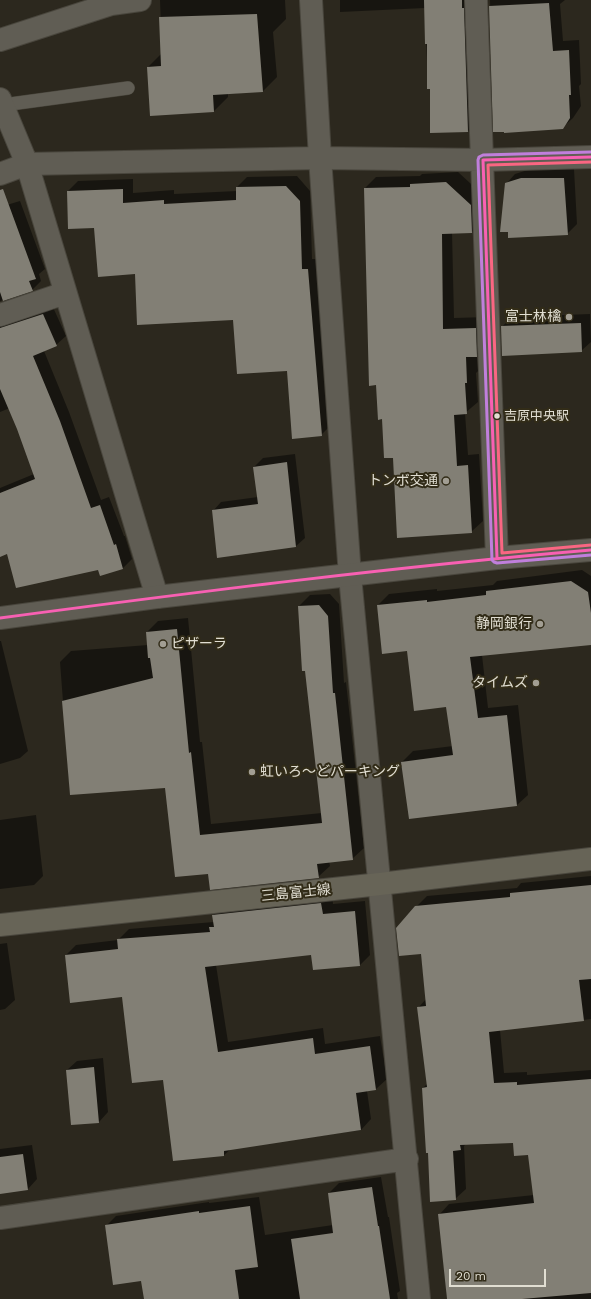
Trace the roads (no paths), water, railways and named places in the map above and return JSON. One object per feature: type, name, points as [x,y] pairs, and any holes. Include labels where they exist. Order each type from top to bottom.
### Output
[{"type":"main road","name":"三島富士線","points":[[0,925],[380,884],[591,859]]},
{"type":"street","points":[[0,40],[111,4],[140,0]]},
{"type":"street","points":[[311,0],[320,158],[350,576],[419,1299]]},
{"type":"street","points":[[476,0],[497,558]]},
{"type":"street","points":[[1,102],[27,164],[157,597]]},
{"type":"street","points":[[0,174],[27,164],[320,158],[483,160],[591,157]]},
{"type":"street","points":[[0,315],[65,293]]},
{"type":"street","points":[[0,618],[157,597],[497,558],[591,550]]},
{"type":"street","points":[[0,1218],[406,1160]]},
{"type":"lane","points":[[1,102],[128,88]]},
{"type":"place","name":"富士林檎","points":[[569,317]]},
{"type":"place","name":"吉原中央駅","points":[[497,416]]},
{"type":"place","name":"トンボ交通","points":[[446,481]]},
{"type":"place","name":"静岡銀行","points":[[540,624]]},
{"type":"place","name":"ピザーラ","points":[[163,644]]},
{"type":"place","name":"タイムズ","points":[[536,683]]},
{"type":"place","name":"虹いろ～どパーキング","points":[[252,772]]}]
